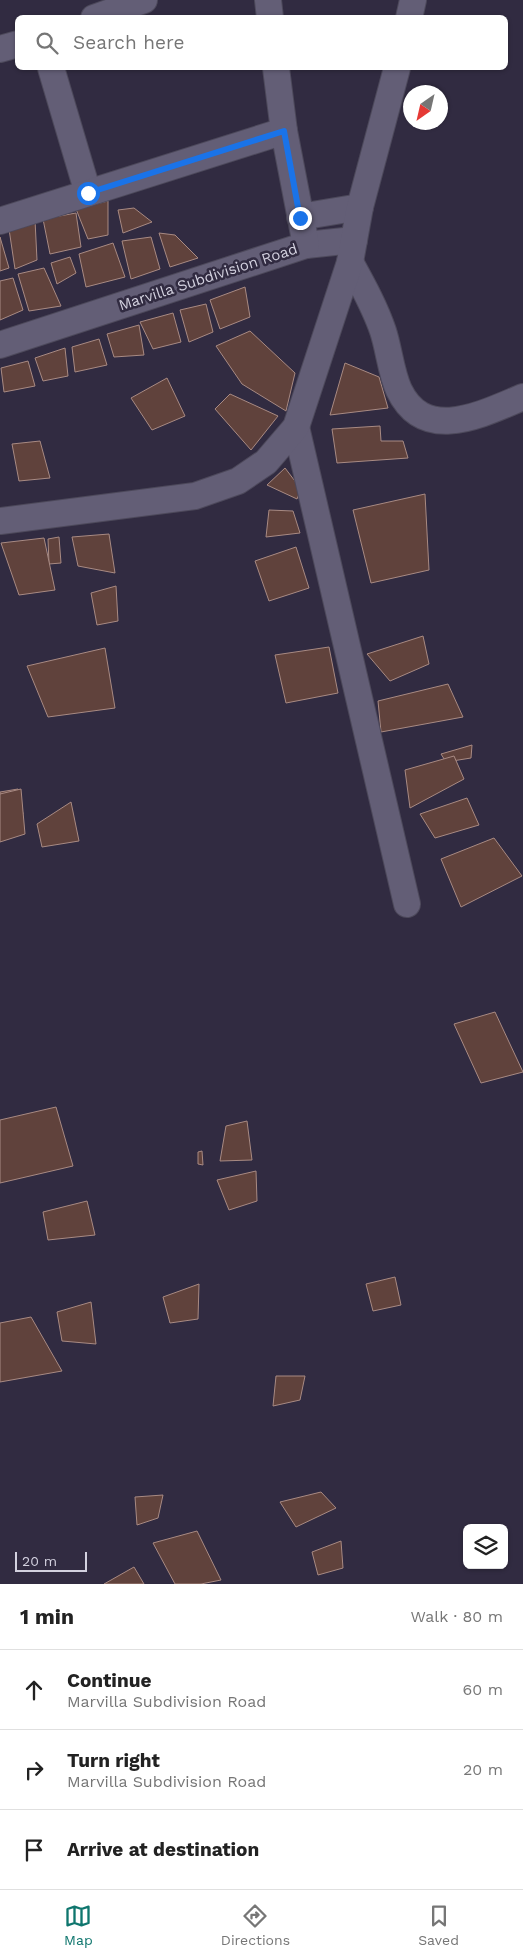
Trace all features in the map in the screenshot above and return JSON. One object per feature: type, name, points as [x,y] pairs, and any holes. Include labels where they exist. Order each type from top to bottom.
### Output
[{"type":"street","points":[[102,15],[144,0]]},
{"type":"street","points":[[268,0],[270,15]]},
{"type":"street","points":[[410,15],[413,0]]},
{"type":"street","points":[[0,49],[15,45]]},
{"type":"street","points":[[52,70],[88,193]]},
{"type":"street","name":"Marvilla Subdivision Road","points":[[0,345],[306,245],[284,131],[276,70]]},
{"type":"street","points":[[0,521],[195,496],[238,481],[266,462],[296,427],[352,251],[360,207],[396,70]]},
{"type":"street","points":[[0,221],[284,131]]},
{"type":"street","points":[[300,218],[360,207]]},
{"type":"street","points":[[306,245],[352,251]]},
{"type":"street","points":[[352,251],[383,330],[399,389],[412,407],[431,420],[452,422],[485,413],[523,397]]},
{"type":"street","points":[[296,427],[407,904]]},
{"type":"building","points":[[108,201],[108,235],[88,239],[76,209]]},
{"type":"building","points":[[134,208],[152,222],[123,233],[118,210]]},
{"type":"building","points":[[76,213],[81,247],[50,254],[43,219]]},
{"type":"building","points":[[35,220],[37,260],[15,269],[9,229]]},
{"type":"building","points":[[159,233],[175,235],[198,258],[170,267]]},
{"type":"building","points":[[0,237],[9,268],[0,271]]},
{"type":"building","points":[[151,237],[160,269],[131,279],[122,241]]},
{"type":"building","points":[[113,243],[125,277],[86,287],[79,254]]},
{"type":"building","points":[[70,257],[76,273],[57,284],[51,263]]},
{"type":"building","points":[[44,268],[61,306],[29,311],[18,274]]},
{"type":"building","points":[[13,278],[23,310],[0,320],[0,281]]},
{"type":"building","points":[[245,287],[250,317],[220,329],[210,300]]},
{"type":"building","points":[[206,304],[213,332],[189,342],[180,310]]},
{"type":"building","points":[[173,313],[181,342],[153,349],[140,322]]},
{"type":"building","points":[[139,325],[144,355],[114,357],[107,334]]},
{"type":"building","points":[[250,331],[295,373],[286,411],[242,384],[216,346]]},
{"type":"building","points":[[99,339],[107,365],[75,372],[72,347]]},
{"type":"building","points":[[65,348],[68,376],[43,381],[35,358]]},
{"type":"building","points":[[28,361],[35,386],[4,392],[1,368]]},
{"type":"building","points":[[345,363],[379,377],[388,408],[330,415]]},
{"type":"building","points":[[167,378],[185,416],[152,430],[131,398]]},
{"type":"building","points":[[230,394],[278,416],[251,450],[215,409]]},
{"type":"building","points":[[380,426],[381,441],[403,441],[408,458],[337,463],[332,429]]},
{"type":"building","points":[[40,441],[50,478],[19,481],[12,444]]},
{"type":"building","points":[[285,468],[301,489],[297,499],[267,485]]},
{"type":"building","points":[[425,494],[429,570],[371,583],[353,510]]},
{"type":"building","points":[[269,510],[293,511],[300,533],[266,537]]},
{"type":"building","points":[[109,534],[115,573],[78,566],[72,537]]},
{"type":"building","points":[[59,537],[61,563],[49,564],[48,539]]},
{"type":"building","points":[[44,538],[55,590],[19,595],[1,543]]},
{"type":"building","points":[[296,547],[309,588],[269,601],[255,561]]},
{"type":"building","points":[[116,586],[118,621],[97,625],[91,593]]},
{"type":"building","points":[[423,636],[429,664],[390,681],[367,654]]},
{"type":"building","points":[[329,647],[338,693],[286,703],[275,655]]},
{"type":"building","points":[[105,648],[115,708],[48,717],[27,666]]},
{"type":"building","points":[[448,684],[463,717],[381,732],[378,701]]},
{"type":"building","points":[[472,745],[471,758],[446,762],[441,754]]},
{"type":"building","points":[[454,756],[464,779],[410,808],[405,770]]},
{"type":"building","points":[[18,789],[23,814],[9,817],[12,822],[1,824],[5,827],[0,828],[0,792]]},
{"type":"building","points":[[21,789],[25,834],[0,842],[0,794]]},
{"type":"building","points":[[467,798],[479,825],[435,838],[420,814]]},
{"type":"building","points":[[71,802],[79,841],[42,847],[37,824]]},
{"type":"building","points":[[494,838],[522,876],[461,907],[441,859]]},
{"type":"building","points":[[495,1012],[523,1072],[481,1083],[454,1024]]},
{"type":"building","points":[[56,1107],[73,1166],[0,1183],[0,1120]]},
{"type":"building","points":[[247,1121],[252,1160],[220,1161],[226,1126]]},
{"type":"building","points":[[202,1151],[203,1165],[198,1164],[198,1152]]},
{"type":"building","points":[[256,1171],[257,1201],[229,1210],[217,1180]]},
{"type":"building","points":[[87,1201],[95,1235],[48,1240],[43,1212]]},
{"type":"building","points":[[395,1277],[401,1305],[373,1311],[366,1284]]},
{"type":"building","points":[[199,1284],[198,1319],[170,1323],[163,1297]]},
{"type":"building","points":[[91,1302],[96,1344],[62,1341],[57,1312]]},
{"type":"building","points":[[31,1317],[62,1371],[0,1382],[0,1323]]},
{"type":"building","points":[[276,1376],[305,1376],[300,1400],[273,1406]]},
{"type":"building","points":[[321,1492],[336,1508],[296,1527],[280,1502]]},
{"type":"building","points":[[163,1495],[158,1518],[137,1525],[135,1497]]},
{"type":"building","points":[[197,1531],[221,1580],[201,1584],[175,1584],[153,1543]]},
{"type":"building","points":[[341,1541],[343,1568],[318,1575],[312,1552]]},
{"type":"building","points":[[134,1567],[144,1584],[104,1584]]},
{"type":"route","points":[[88,193],[284,131],[300,218]]}]
